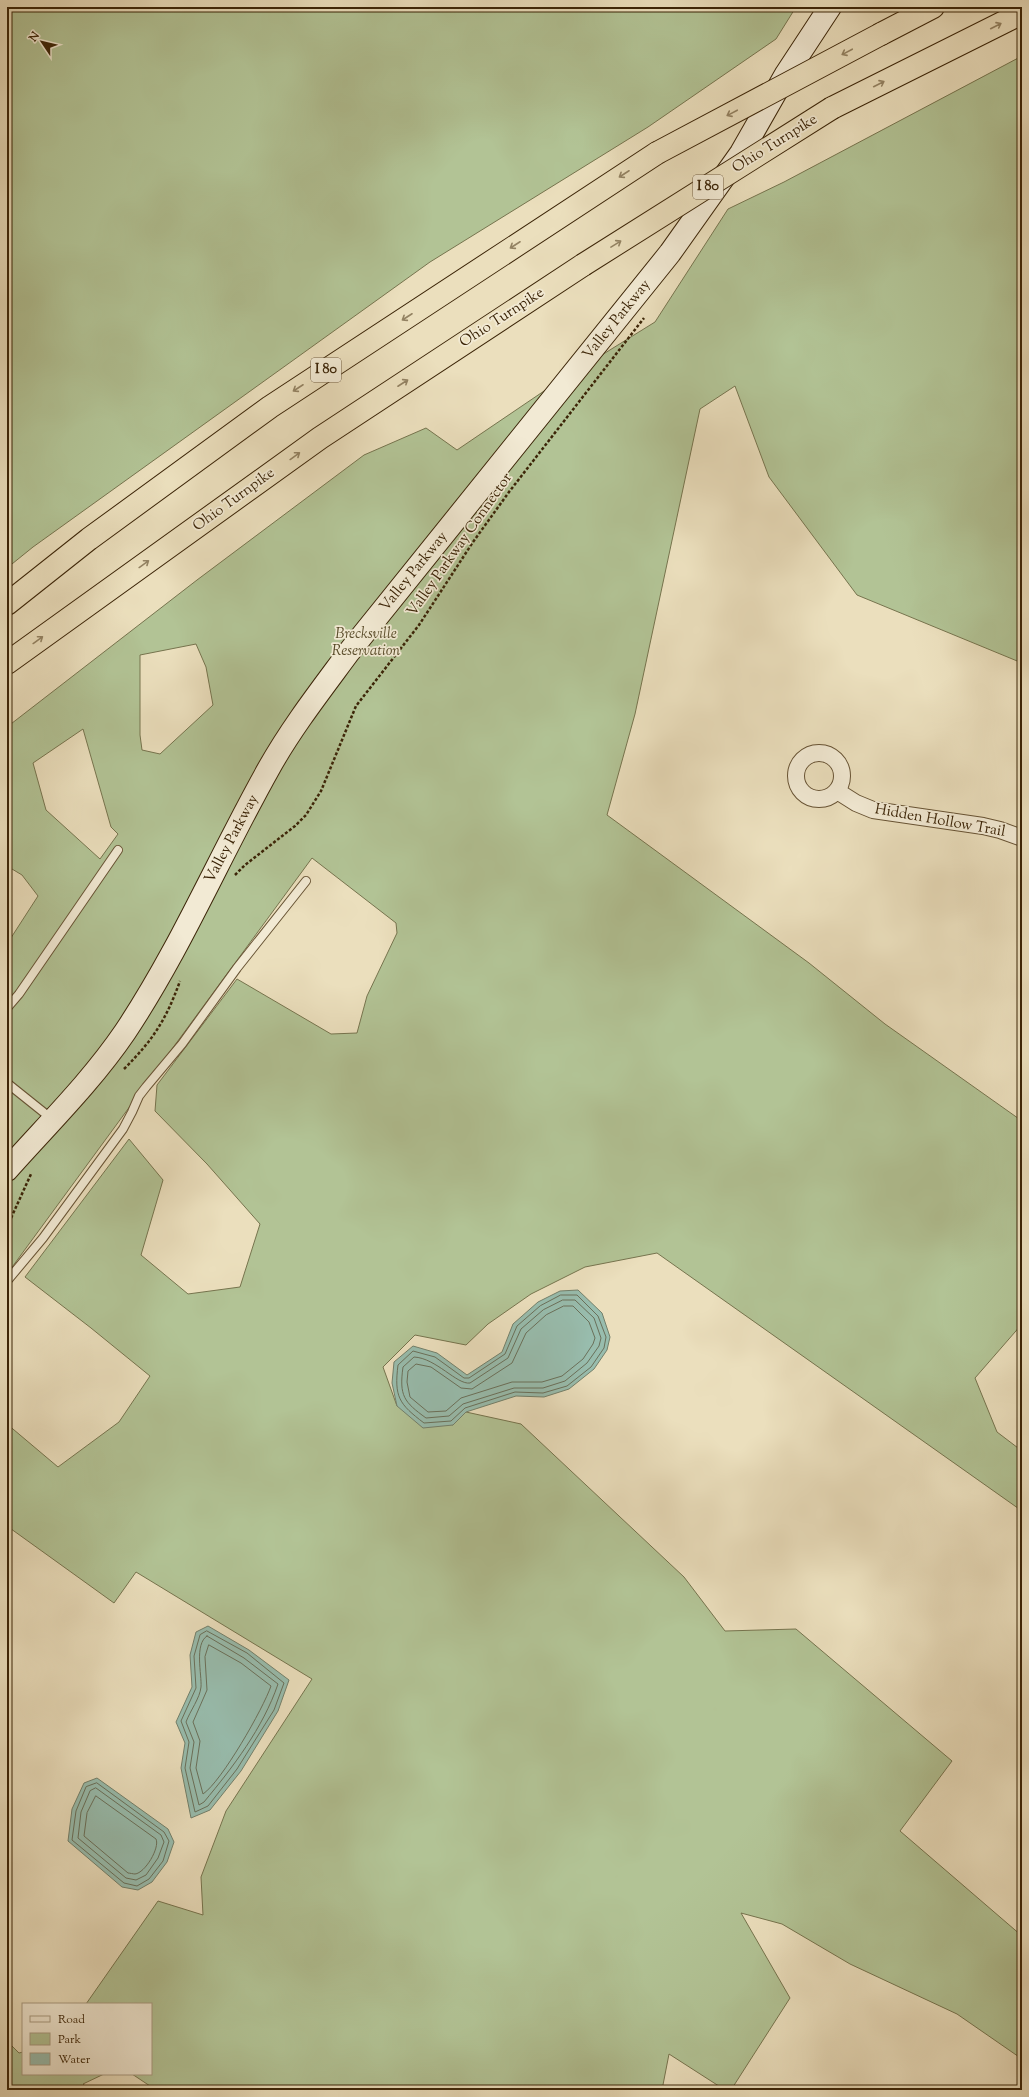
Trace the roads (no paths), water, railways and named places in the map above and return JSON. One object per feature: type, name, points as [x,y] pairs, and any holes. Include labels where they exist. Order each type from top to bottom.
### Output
[{"type":"highway","name":"I 80","points":[[7,604],[89,539],[270,407],[657,153],[933,7]]},
{"type":"highway","name":"Ohio Turnpike","points":[[7,664],[320,438],[583,265],[832,108],[1022,12]]},
{"type":"street","name":"Valley Parkway","points":[[7,1170],[82,1087],[124,1032],[177,944],[269,768],[300,718],[349,652],[670,253],[741,153],[786,74],[830,7]]},
{"type":"street","name":"Hidden Hollow Trail","points":[[838,790],[856,803],[873,810],[983,826],[1022,838]]},
{"type":"lane","points":[[7,1008],[19,994],[118,850]]},
{"type":"lane","points":[[7,1282],[57,1220],[123,1129],[138,1096],[182,1044],[232,974],[306,881]]},
{"type":"lane","points":[[7,1083],[53,1119]]},
{"type":"water","points":[[578,1290],[602,1313],[610,1337],[607,1350],[594,1369],[569,1389],[544,1397],[516,1396],[466,1412],[453,1425],[423,1428],[397,1406],[392,1383],[394,1362],[413,1346],[437,1353],[467,1375],[502,1352],[513,1324],[538,1302],[560,1291]]},
{"type":"water","points":[[208,1626],[249,1650],[289,1680],[278,1711],[241,1771],[210,1810],[191,1818],[181,1768],[185,1743],[176,1722],[192,1687],[190,1655],[196,1632]]},
{"type":"water","points":[[97,1778],[168,1829],[174,1842],[167,1862],[152,1882],[138,1890],[122,1887],[68,1841],[72,1809],[84,1783]]},
{"type":"park label","name":"Brecksville Reservation","points":[[366,642]]}]
